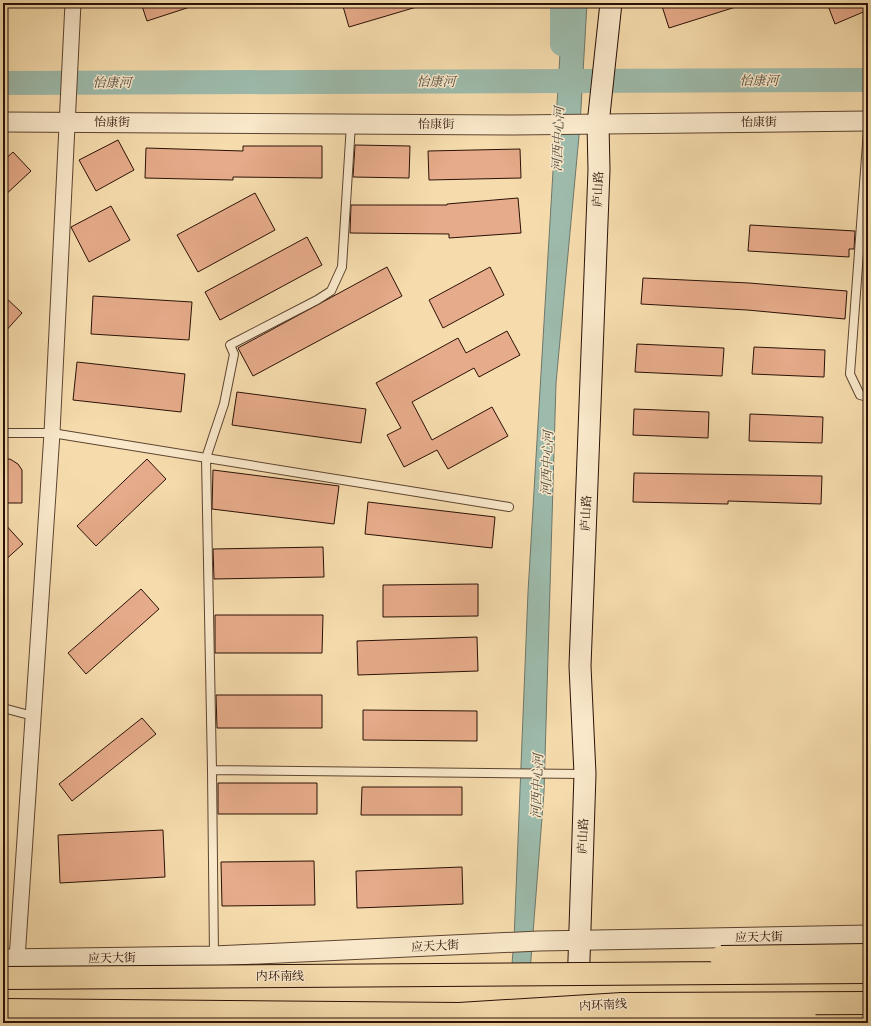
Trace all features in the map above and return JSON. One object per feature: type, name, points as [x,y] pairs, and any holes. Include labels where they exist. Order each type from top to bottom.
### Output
[{"type":"main road","name":"庐山路","points":[[579,1023],[580,666],[599,170],[592,121],[608,32],[611,3]]},
{"type":"main road","points":[[463,976],[609,958],[868,955]]},
{"type":"main road","name":"内环南线","points":[[3,978],[868,972]]},
{"type":"main road","points":[[3,1000],[578,992],[868,985]]},
{"type":"main road","points":[[3,990],[868,992]]},
{"type":"main road","name":"内环南线","points":[[3,1010],[459,1014],[622,1004],[868,1003]]},
{"type":"main road","points":[[459,1014],[614,1022],[711,1021],[868,1015]]},
{"type":"street","points":[[10,959],[33,716],[52,433],[73,3]]},
{"type":"street","name":"怡康街","points":[[3,122],[513,124],[592,121],[868,121]]},
{"type":"street","name":"应天大街","points":[[10,959],[214,956],[539,941],[868,935]]},
{"type":"street","points":[[3,1022],[34,1023]]},
{"type":"lane","points":[[214,956],[206,458],[224,404],[234,354],[230,345],[317,300],[331,291],[342,267],[351,124]]},
{"type":"lane","points":[[868,130],[850,374],[860,395],[868,397]]},
{"type":"lane","points":[[3,433],[52,433],[509,507]]},
{"type":"lane","points":[[3,708],[33,716]]},
{"type":"lane","points":[[212,770],[580,774]]},
{"type":"water","points":[[563,3],[587,3],[580,125],[556,383],[544,792],[526,1023],[507,1023],[514,940],[528,592]]},
{"type":"building","points":[[141,3],[196,3],[196,5],[147,21]]},
{"type":"building","points":[[342,3],[419,3],[420,6],[349,27]]},
{"type":"building","points":[[661,3],[742,3],[742,5],[669,28]]},
{"type":"building","points":[[827,3],[868,3],[868,10],[835,24]]},
{"type":"building","points":[[118,140],[134,170],[96,191],[79,160]]},
{"type":"building","points":[[355,145],[410,146],[409,178],[353,177]]},
{"type":"building","points":[[243,146],[322,146],[322,178],[233,177],[233,180],[145,178],[146,148],[243,151]]},
{"type":"building","points":[[520,149],[521,178],[429,180],[428,151]]},
{"type":"building","points":[[13,152],[31,171],[3,197],[3,161]]},
{"type":"building","points":[[255,193],[275,230],[198,272],[177,235]]},
{"type":"building","points":[[518,198],[521,233],[449,238],[449,234],[350,233],[351,205],[447,205]]},
{"type":"building","points":[[111,206],[130,240],[89,262],[71,227]]},
{"type":"building","points":[[750,225],[855,231],[854,249],[849,249],[849,257],[748,251]]},
{"type":"building","points":[[307,237],[322,265],[220,320],[205,292]]},
{"type":"building","points":[[387,267],[402,296],[253,376],[238,348]]},
{"type":"building","points":[[490,267],[504,295],[443,328],[429,300]]},
{"type":"building","points":[[643,278],[749,283],[847,291],[845,319],[747,310],[641,304]]},
{"type":"building","points":[[3,295],[22,313],[3,334]]},
{"type":"building","points":[[93,296],[192,302],[189,340],[91,334]]},
{"type":"building","points":[[507,331],[520,355],[479,377],[474,368],[412,402],[432,440],[492,407],[508,436],[448,469],[437,450],[404,467],[387,435],[401,428],[376,383],[458,338],[466,353]]},
{"type":"building","points":[[637,344],[724,348],[722,376],[635,372]]},
{"type":"building","points":[[754,347],[825,350],[824,377],[752,374]]},
{"type":"building","points":[[77,362],[185,374],[181,412],[73,400]]},
{"type":"building","points":[[237,392],[366,409],[361,443],[232,425]]},
{"type":"building","points":[[634,409],[709,412],[708,438],[633,435]]},
{"type":"building","points":[[750,414],[823,417],[822,443],[749,441]]},
{"type":"building","points":[[10,459],[18,464],[22,470],[22,503],[3,503],[3,460]]},
{"type":"building","points":[[147,459],[166,479],[96,546],[77,526]]},
{"type":"building","points":[[213,470],[339,486],[334,524],[212,509]]},
{"type":"building","points":[[634,473],[822,476],[821,504],[728,501],[728,504],[633,502]]},
{"type":"building","points":[[368,502],[495,517],[492,548],[365,534]]},
{"type":"building","points":[[3,522],[23,544],[3,562]]},
{"type":"building","points":[[323,547],[324,577],[214,579],[213,549]]},
{"type":"building","points":[[478,584],[478,616],[383,617],[383,585]]},
{"type":"building","points":[[141,589],[159,609],[86,674],[68,653]]},
{"type":"building","points":[[215,615],[323,615],[322,653],[215,653]]},
{"type":"building","points":[[477,637],[478,671],[358,675],[357,641]]},
{"type":"building","points":[[216,695],[322,695],[322,728],[217,728]]},
{"type":"building","points":[[363,710],[477,711],[477,741],[363,740]]},
{"type":"building","points":[[142,718],[156,734],[72,801],[59,784]]},
{"type":"building","points":[[218,783],[317,783],[317,814],[218,814]]},
{"type":"building","points":[[362,787],[462,787],[462,815],[361,815]]},
{"type":"building","points":[[163,830],[165,877],[60,883],[58,835]]},
{"type":"building","points":[[314,861],[315,905],[222,906],[221,862]]},
{"type":"building","points":[[462,867],[463,904],[357,908],[356,871]]},
{"type":"waterway","name":"河西中心河","points":[[562,3],[562,44]]},
{"type":"waterway","name":"怡康河","points":[[3,83],[868,80]]}]
